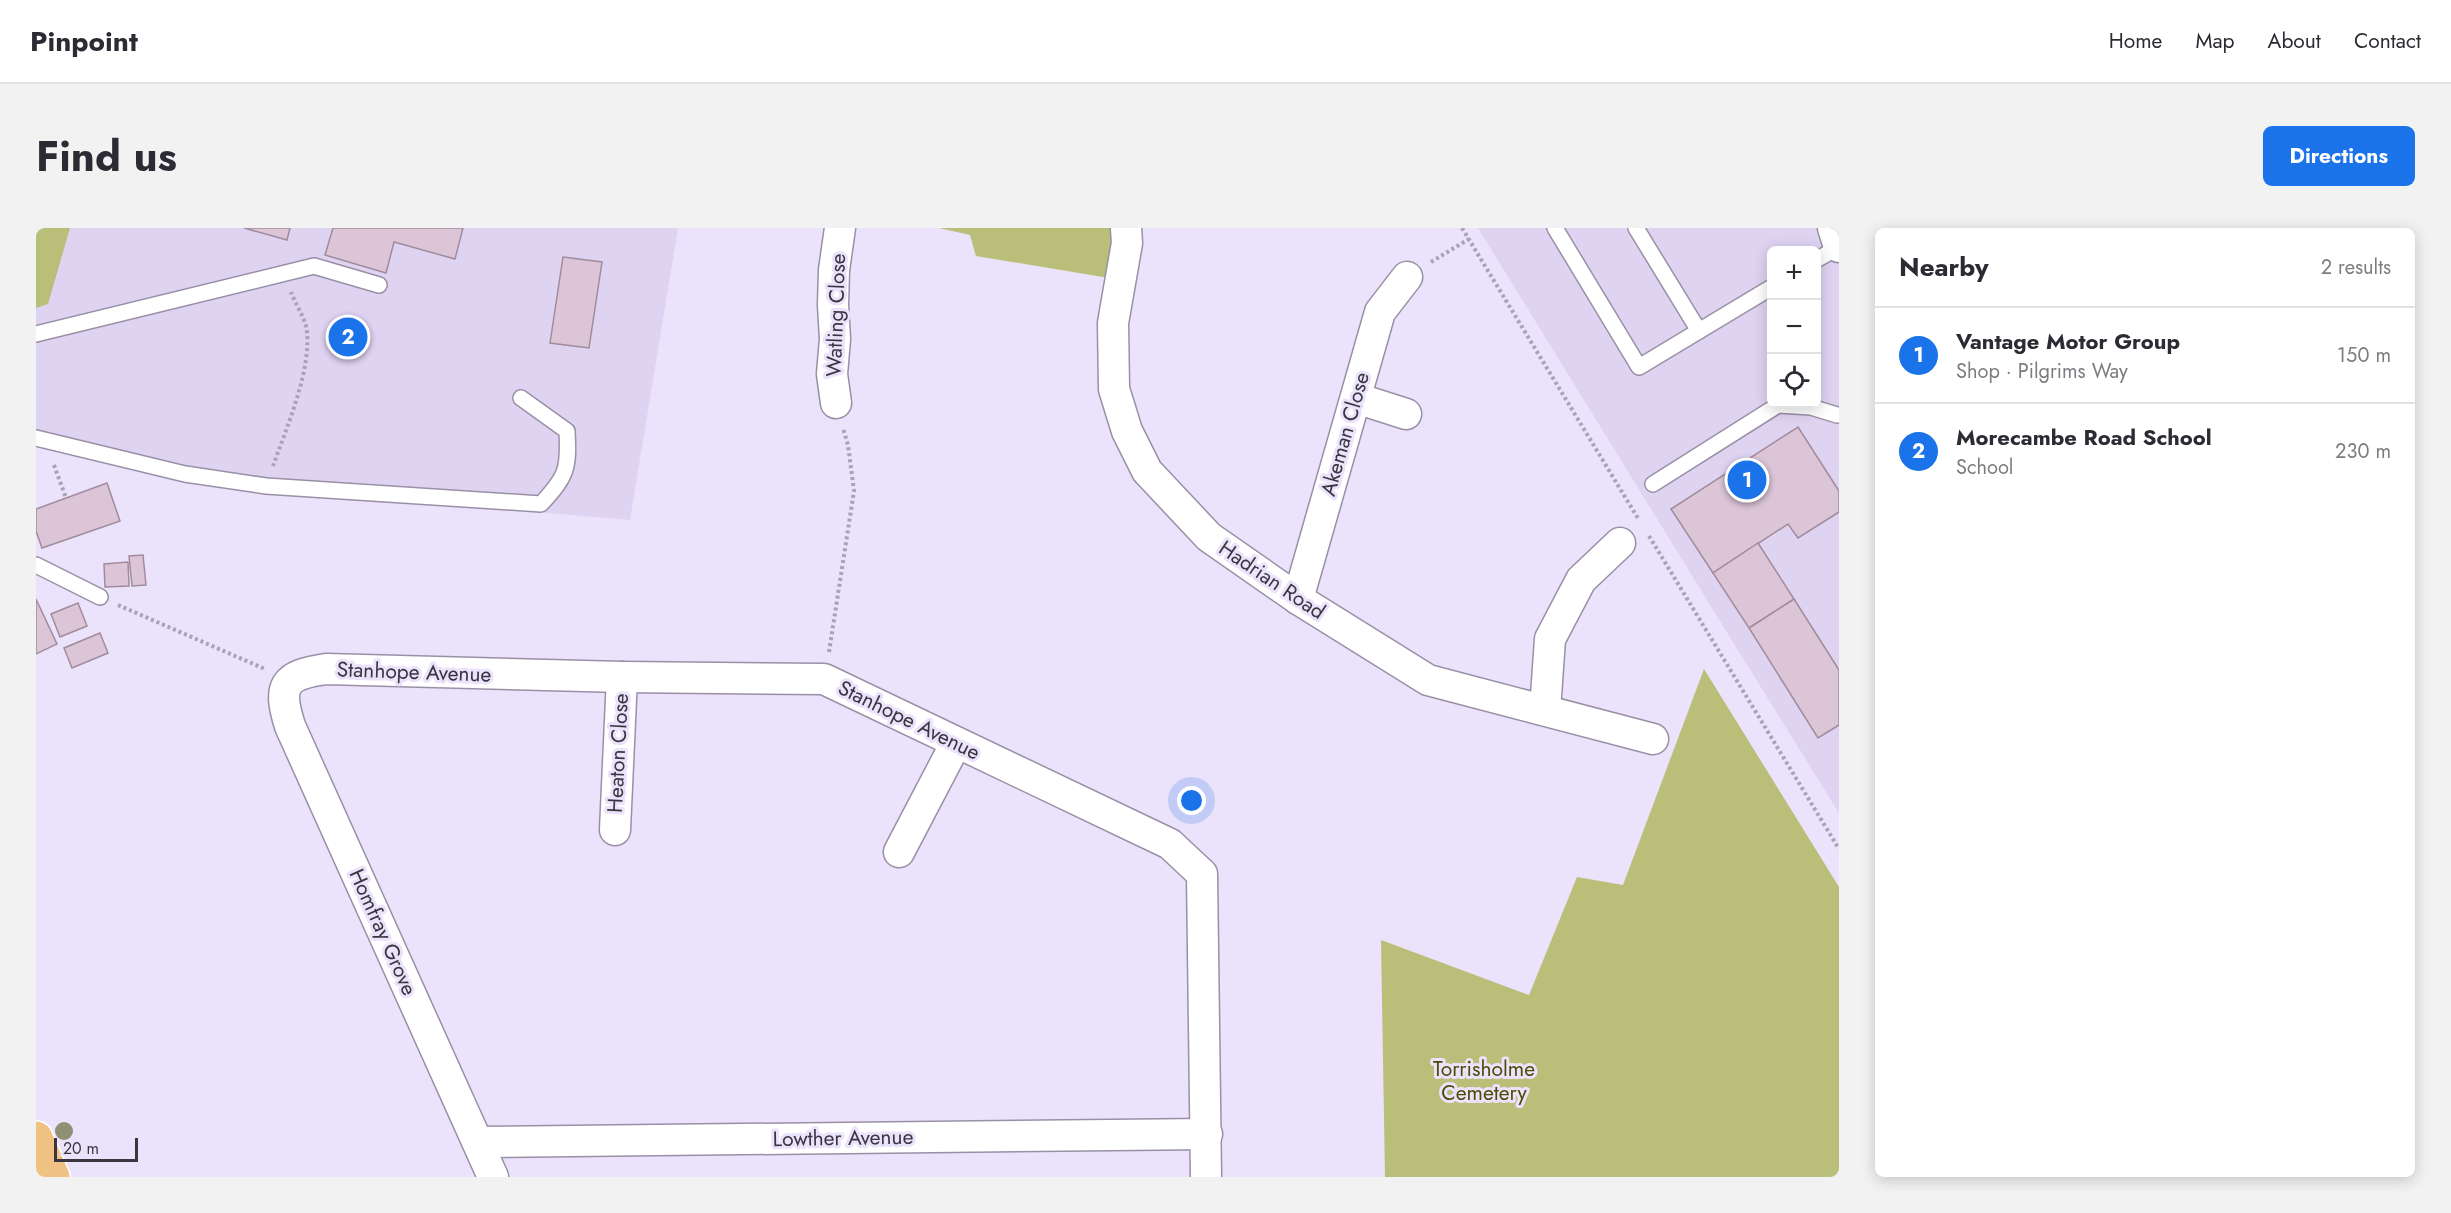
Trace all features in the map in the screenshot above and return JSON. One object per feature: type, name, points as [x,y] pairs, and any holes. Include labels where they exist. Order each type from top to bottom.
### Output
[{"type":"main road","points":[[36,1138],[53,1177]]},
{"type":"street","name":"Watling Close","points":[[836,403],[831,374],[836,339],[832,305],[840,228]]},
{"type":"street","name":"Hadrian Road","points":[[1126,228],[1127,243],[1113,323],[1114,389],[1127,431],[1147,471],[1209,537],[1298,599],[1428,680],[1653,739]]},
{"type":"street","points":[[1833,228],[1839,247]]},
{"type":"street","name":"Akeman Close","points":[[1298,599],[1380,312],[1407,277]]},
{"type":"street","points":[[1356,398],[1406,414]]},
{"type":"street","points":[[1545,710],[1550,639],[1581,580],[1620,543]]},
{"type":"street","name":"Stanhope Avenue","points":[[277,678],[326,669],[622,677],[824,679],[1170,844],[1202,874],[1206,1177]]},
{"type":"street","name":"Heaton Close","points":[[615,830],[622,677]]},
{"type":"street","name":"Homfray Grove","points":[[277,678],[290,726],[493,1177]]},
{"type":"street","points":[[899,852],[956,743]]},
{"type":"street","name":"Lowther Avenue","points":[[478,1142],[1207,1134]]},
{"type":"lane","points":[[1555,228],[1639,367],[1767,290]]},
{"type":"lane","points":[[1636,228],[1699,331]]},
{"type":"lane","points":[[1821,257],[1839,247]]},
{"type":"lane","points":[[36,334],[314,266],[379,285]]},
{"type":"lane","points":[[36,438],[185,474],[266,486],[540,504],[559,485],[569,460],[567,431],[521,398]]},
{"type":"lane","points":[[1653,484],[1778,405],[1811,407],[1838,416]]},
{"type":"lane","points":[[36,565],[100,597]]},
{"type":"path","points":[[1407,277],[1469,239]]},
{"type":"path","points":[[266,486],[299,394],[305,360],[306,327],[283,274]]},
{"type":"path","points":[[824,679],[854,491],[848,445],[836,403]]},
{"type":"path","points":[[54,464],[66,498]]},
{"type":"path","points":[[100,597],[277,678]]},
{"type":"shaded area","points":[[36,228],[678,228],[630,520],[186,482],[36,447]]},
{"type":"shaded area","points":[[1478,228],[1839,228],[1839,813],[1731,639]]},
{"type":"green space","points":[[36,228],[70,228],[48,304],[36,308]]},
{"type":"green space","points":[[939,228],[1119,228],[1115,279],[976,256],[970,235]]},
{"type":"green space","name":"Torrisholme Cemetery","points":[[1704,669],[1839,887],[1839,1177],[1385,1177],[1381,940],[1529,995],[1577,877],[1623,885]]},
{"type":"building","points":[[244,228],[290,228],[287,240]]},
{"type":"building","points":[[333,228],[463,228],[455,259],[394,242],[386,273],[325,255]]},
{"type":"building","points":[[563,257],[602,262],[589,348],[550,343]]},
{"type":"building","points":[[1798,427],[1839,491],[1839,512],[1798,538],[1788,524],[1713,573],[1671,509]]},
{"type":"building","points":[[107,483],[120,521],[42,548],[36,531],[36,509]]},
{"type":"building","points":[[1758,543],[1794,599],[1749,628],[1713,573]]},
{"type":"building","points":[[143,555],[146,585],[132,586],[129,556]]},
{"type":"building","points":[[128,562],[129,586],[105,587],[104,564]]},
{"type":"building","points":[[36,599],[57,644],[36,654]]},
{"type":"building","points":[[1794,599],[1839,670],[1839,725],[1818,738],[1749,628]]},
{"type":"building","points":[[78,603],[87,626],[60,637],[51,614]]},
{"type":"building","points":[[100,633],[108,653],[72,668],[64,648]]},
{"type":"place","name":"Morecambe Road School","points":[[348,337]]},
{"type":"place","name":"Vantage Motor Group","points":[[1747,480]]}]
